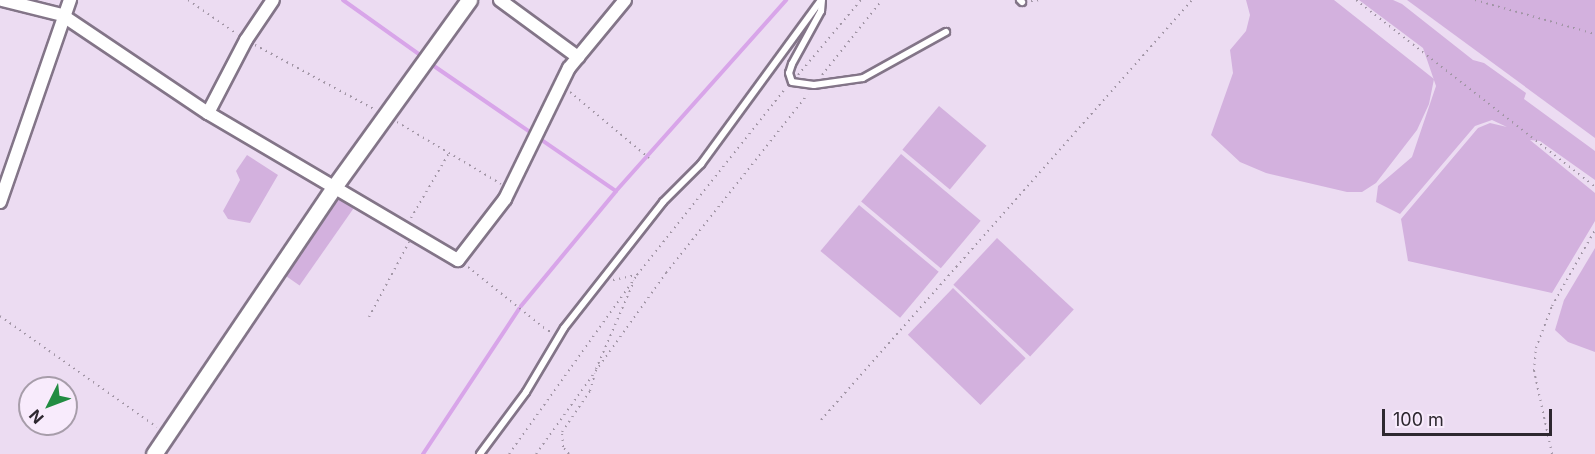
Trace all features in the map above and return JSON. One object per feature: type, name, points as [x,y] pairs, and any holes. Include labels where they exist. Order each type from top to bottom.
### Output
[{"type":"street","points":[[2,0],[62,15],[208,113],[458,260],[510,189],[561,85],[578,57],[625,0]]},
{"type":"street","points":[[0,202],[62,15],[70,0]]},
{"type":"street","points":[[208,113],[246,40],[273,0]]},
{"type":"street","points":[[154,454],[334,187],[468,0]]},
{"type":"street","points":[[500,0],[578,57]]},
{"type":"lane","points":[[822,0],[821,11],[792,64],[792,82],[814,85],[863,78],[946,32]]},
{"type":"lane","points":[[480,454],[526,392],[564,328],[663,202],[701,164],[822,0]]},
{"type":"path","points":[[188,0],[246,40],[386,115],[510,189]]},
{"type":"path","points":[[509,454],[637,275],[861,0]]},
{"type":"path","points":[[536,454],[666,273],[882,0]]},
{"type":"path","points":[[821,420],[1192,0]]},
{"type":"path","points":[[1356,0],[1595,187]]},
{"type":"path","points":[[1475,0],[1595,34]]},
{"type":"path","points":[[561,85],[649,158]]},
{"type":"path","points":[[369,317],[449,153]]},
{"type":"path","points":[[1552,454],[1534,371],[1536,348],[1552,306],[1595,230]]},
{"type":"path","points":[[458,260],[548,332],[564,328]]},
{"type":"path","points":[[606,287],[615,278],[637,275]]},
{"type":"path","points":[[569,454],[563,447],[562,432],[590,391],[595,372],[637,275]]},
{"type":"path","points":[[0,316],[167,433]]},
{"type":"shaded area","points":[[1246,0],[1334,0],[1434,79],[1429,104],[1417,130],[1376,183],[1362,192],[1347,192],[1266,173],[1240,162],[1211,135],[1233,73],[1230,50],[1246,31],[1250,15]]},
{"type":"shaded area","points":[[1359,0],[1393,0],[1402,4],[1473,60],[1484,63],[1526,93],[1524,99],[1595,151],[1595,180],[1540,141],[1530,140],[1595,193],[1595,221],[1552,293],[1408,261],[1401,219],[1478,128],[1490,123],[1507,127],[1492,120],[1475,126],[1400,214],[1376,202],[1378,186],[1412,157],[1436,86],[1423,48]]},
{"type":"shaded area","points":[[1407,0],[1595,0],[1595,138]]},
{"type":"shaded area","points":[[939,106],[986,146],[950,190],[902,150]]},
{"type":"shaded area","points":[[901,154],[981,221],[941,268],[861,201]]},
{"type":"shaded area","points":[[247,155],[278,175],[250,223],[228,219],[223,211],[240,180],[236,171]]},
{"type":"shaded area","points":[[338,194],[355,206],[300,286],[282,273]]},
{"type":"shaded area","points":[[859,205],[939,272],[900,318],[820,251]]},
{"type":"shaded area","points":[[997,238],[1074,310],[1030,356],[953,285]]},
{"type":"shaded area","points":[[1595,248],[1595,352],[1568,342],[1555,330],[1564,300]]},
{"type":"shaded area","points":[[953,288],[1026,358],[981,405],[908,335]]},
{"type":"waterway","points":[[343,0],[420,55]]},
{"type":"waterway","points":[[521,306],[616,191],[786,0]]},
{"type":"waterway","points":[[429,67],[431,64],[616,191]]},
{"type":"waterway","points":[[423,454],[519,309]]}]
